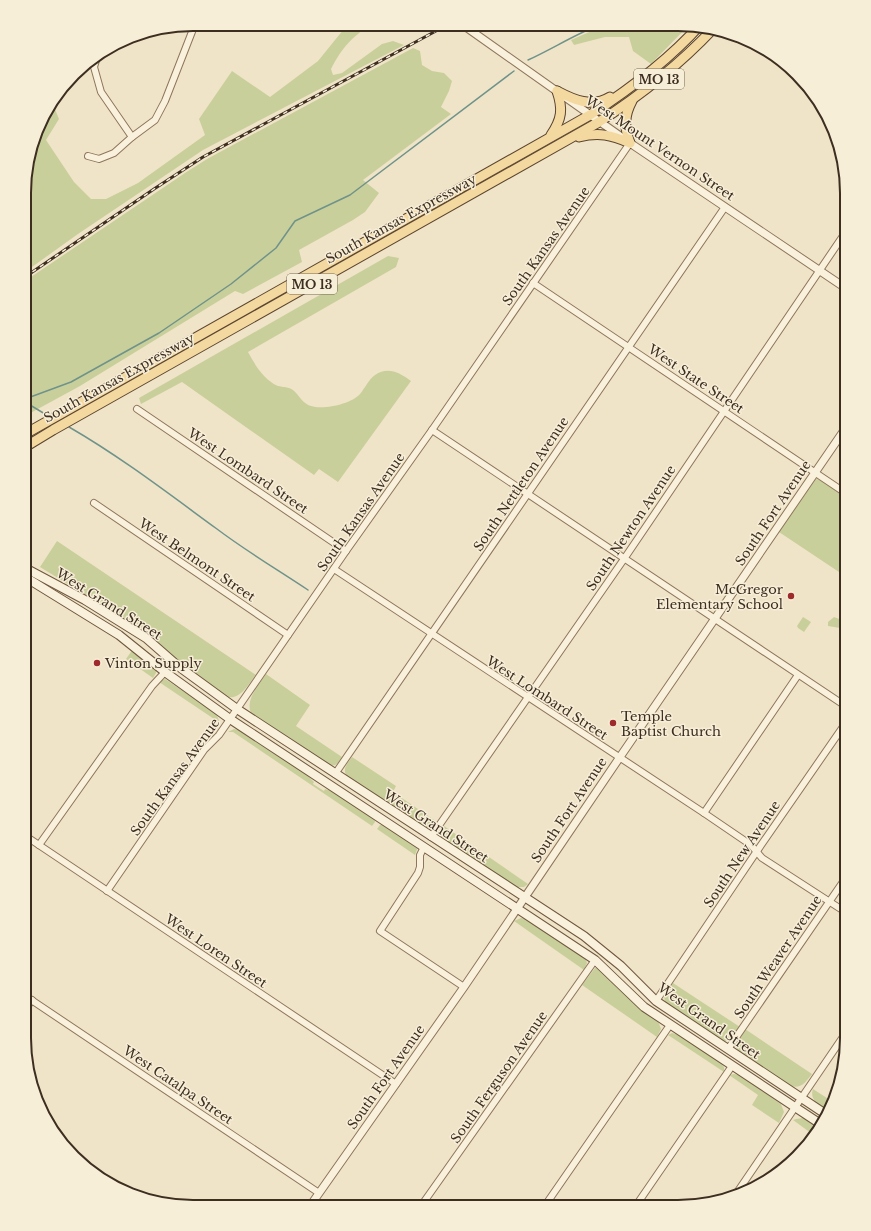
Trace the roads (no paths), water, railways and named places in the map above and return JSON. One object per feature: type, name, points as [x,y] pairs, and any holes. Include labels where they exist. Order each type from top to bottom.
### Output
[{"type":"main road","name":"South Kansas Expressway","points":[[31,431],[590,115],[642,79],[674,52],[694,32]]},
{"type":"main road","name":"South Kansas Expressway","points":[[31,443],[599,122],[633,99],[670,70],[708,34]]},
{"type":"main road","points":[[557,91],[579,101],[597,102],[608,98],[636,78],[642,79]]},
{"type":"main road","points":[[549,138],[560,118],[561,104],[557,91]]},
{"type":"main road","points":[[630,143],[625,125],[626,114],[633,99]]},
{"type":"main road","points":[[562,143],[594,134],[609,136],[630,143]]},
{"type":"main road","name":"West Grand Street","points":[[31,571],[85,600],[146,638],[178,666],[237,709],[584,936],[621,966],[656,1001],[822,1112]]},
{"type":"main road","name":"West Grand Street","points":[[31,581],[119,635],[165,672],[230,719],[595,960],[644,1007],[817,1121]]},
{"type":"street","points":[[88,156],[99,159],[114,153],[155,120],[166,101],[192,31]]},
{"type":"street","name":"West Mount Vernon Street","points":[[472,31],[599,122],[840,284]]},
{"type":"street","points":[[95,63],[94,67],[101,92],[132,137]]},
{"type":"street","name":"South Kansas Avenue","points":[[107,891],[204,750],[237,709],[630,143]]},
{"type":"street","name":"South Nettleton Avenue","points":[[335,774],[724,207]]},
{"type":"street","name":"South Newton Avenue","points":[[431,837],[624,559],[840,241]]},
{"type":"street","name":"West State Street","points":[[533,283],[840,489]]},
{"type":"street","name":"West Lombard Street","points":[[137,409],[346,551]]},
{"type":"street","points":[[432,430],[840,703]]},
{"type":"street","name":"South Fort Avenue","points":[[314,1200],[464,987],[840,436]]},
{"type":"street","name":"West Belmont Street","points":[[94,503],[288,635]]},
{"type":"street","name":"West Lombard Street","points":[[334,569],[527,698],[704,813],[751,845],[762,858],[840,908]]},
{"type":"street","points":[[40,845],[152,686],[165,672]]},
{"type":"street","points":[[704,813],[798,675]]},
{"type":"street","name":"South New Avenue","points":[[656,1001],[840,731]]},
{"type":"street","name":"West Loren Street","points":[[31,839],[396,1084]]},
{"type":"street","points":[[424,847],[420,855],[420,867],[418,873],[380,931],[464,987]]},
{"type":"street","name":"South Weaver Avenue","points":[[728,1050],[840,886]]},
{"type":"street","name":"South Ferguson Avenue","points":[[425,1200],[595,960]]},
{"type":"street","name":"West Catalpa Street","points":[[32,1000],[319,1193]]},
{"type":"street","points":[[549,1200],[670,1025]]},
{"type":"street","points":[[740,1188],[840,1041]]},
{"type":"street","points":[[640,1200],[732,1066]]},
{"type":"waterway","points":[[528,60],[586,31]]},
{"type":"waterway","points":[[31,397],[71,382],[159,333],[231,284],[276,248],[295,221],[350,195],[514,71]]},
{"type":"waterway","points":[[31,406],[45,414]]},
{"type":"waterway","points":[[69,427],[126,463],[239,545],[308,590]]},
{"type":"railway","points":[[31,273],[203,157],[436,31]]},
{"type":"place","name":"McGregor Elementary School","points":[[791,596]]},
{"type":"place","name":"Vinton Supply","points":[[97,663]]},
{"type":"place","name":"Temple Baptist Church","points":[[613,723]]}]
